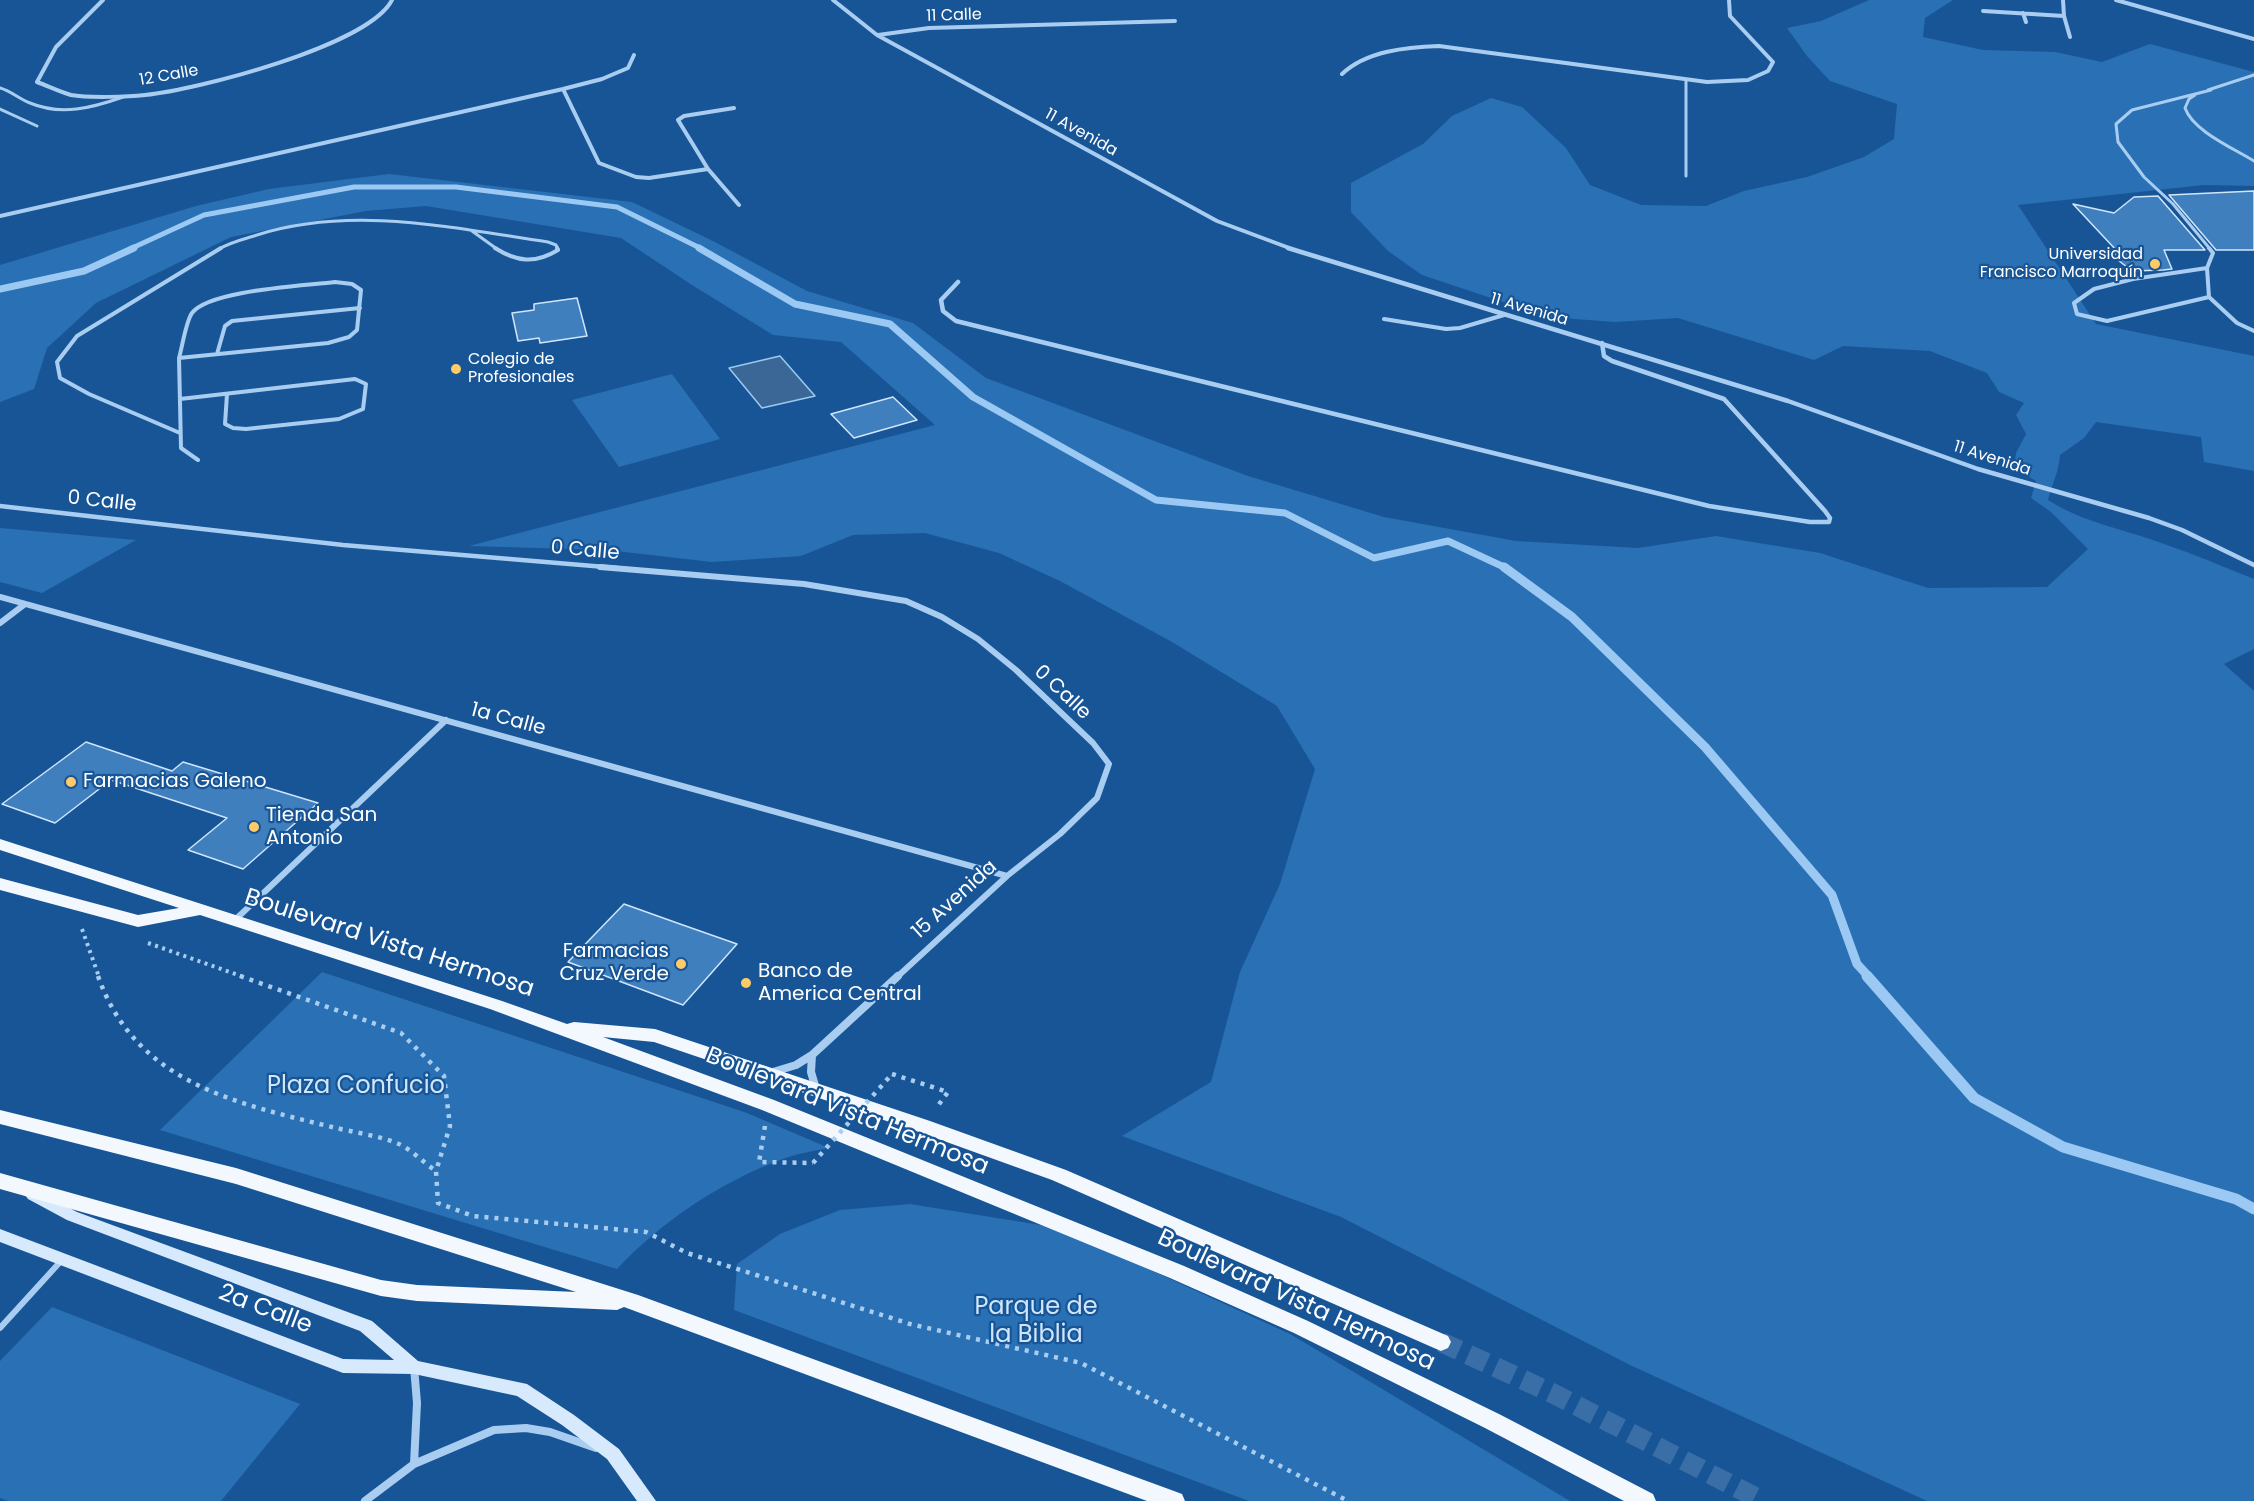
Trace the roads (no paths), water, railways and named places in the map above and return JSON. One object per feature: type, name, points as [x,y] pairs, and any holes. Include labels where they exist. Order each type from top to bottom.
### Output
[{"type":"main road","name":"Boulevard Vista Hermosa","points":[[0,844],[553,1026],[768,1105],[1177,1272],[1301,1327],[1491,1421],[1645,1501]]},
{"type":"main road","points":[[0,884],[138,921],[201,909]]},
{"type":"main road","points":[[553,1026],[654,1035],[770,1073],[1059,1175],[1441,1342]]},
{"type":"main road","points":[[0,1117],[236,1176],[638,1303],[1174,1501]]},
{"type":"main road","points":[[8,1184],[381,1288],[417,1293],[638,1303]]},
{"type":"street","name":"12 Calle","points":[[103,0],[42,66],[37,82],[72,95],[145,95],[224,78],[308,54],[362,28],[392,0]]},
{"type":"street","name":"11 Avenida","points":[[833,0],[877,35],[1216,221],[1302,253],[1788,401],[1978,469],[2182,530],[2254,565]]},
{"type":"street","points":[[1342,74],[1351,66],[1396,51],[1423,46],[1439,46],[1686,81],[1724,83],[1748,80],[1764,74],[1772,67],[1771,58],[1730,16],[1729,0]]},
{"type":"street","points":[[2063,0],[2064,16],[2070,37]]},
{"type":"street","points":[[2116,0],[2254,39]]},
{"type":"street","points":[[1983,11],[2064,16]]},
{"type":"street","points":[[2023,13],[2026,22]]},
{"type":"street","name":"11 Calle","points":[[877,35],[929,28],[1175,21]]},
{"type":"street","points":[[0,216],[563,89],[602,79],[628,68],[634,55]]},
{"type":"street","points":[[563,89],[599,163],[636,177],[649,178],[708,169]]},
{"type":"street","points":[[734,108],[684,116],[678,120],[708,169],[739,205]]},
{"type":"street","points":[[958,282],[941,300],[943,311],[956,321],[1709,506],[1810,522],[1829,522],[1830,518],[1825,512],[1724,399],[1612,361],[1604,356],[1602,343]]},
{"type":"street","name":"0 Calle","points":[[0,506],[343,545],[804,584],[906,601],[942,617],[978,639],[1016,670],[1084,735],[1109,764]]},
{"type":"street","name":"1a Calle","points":[[0,597],[1007,876]]},
{"type":"street","points":[[0,623],[25,604]]},
{"type":"street","points":[[236,920],[446,720]]},
{"type":"street","name":"15 Avenida","points":[[770,1073],[796,1065],[812,1055],[1007,876],[1060,834],[1096,798],[1109,764]]},
{"type":"street","points":[[812,1055],[811,1072],[816,1089]]},
{"type":"street","points":[[8,1184],[72,1216],[366,1326],[414,1367],[417,1403],[414,1464]]},
{"type":"street","name":"2a Calle","points":[[0,1235],[343,1366],[414,1367],[522,1389],[614,1454]]},
{"type":"street","points":[[365,1501],[414,1464],[494,1430],[526,1428],[550,1432],[614,1454],[646,1501]]},
{"type":"lane","points":[[2254,75],[2189,99],[2185,108],[2188,117],[2198,127],[2254,161]]},
{"type":"lane","points":[[1686,81],[1686,177]]},
{"type":"lane","points":[[0,88],[33,104],[73,111],[94,107],[128,95]]},
{"type":"lane","points":[[2211,90],[2132,110],[2116,124],[2118,142],[2144,177],[2173,204],[2213,253],[2207,268],[2209,297],[2237,323],[2254,331]]},
{"type":"lane","points":[[0,109],[37,126]]},
{"type":"lane","points":[[180,433],[69,384],[60,378],[57,362],[77,336],[226,245],[279,228],[311,222],[397,220],[548,242],[556,245],[558,250],[537,261],[507,257],[472,231]]},
{"type":"lane","points":[[2207,268],[2123,282],[2094,290],[2074,303],[2077,314],[2107,321],[2209,297]]},
{"type":"lane","points":[[179,358],[328,343],[349,337],[357,330],[361,290],[352,284],[335,282],[228,295],[203,304],[191,314],[179,358],[180,433],[181,448],[198,460]]},
{"type":"lane","points":[[217,354],[225,326],[232,321],[360,308]]},
{"type":"lane","points":[[1384,319],[1446,329],[1460,328],[1504,315]]},
{"type":"lane","points":[[180,399],[355,379],[362,380],[366,384],[363,409],[353,415],[339,419],[246,429],[233,428],[225,423],[227,394]]},
{"type":"lane","points":[[0,1328],[64,1258]]},
{"type":"waterway","points":[[130,249],[204,215],[354,187],[456,187],[617,207],[702,249]]},
{"type":"waterway","points":[[0,289],[84,271],[134,248]]},
{"type":"waterway","points":[[699,248],[795,304],[890,324],[973,397],[1156,500],[1285,513],[1374,558],[1448,541],[1504,567]]},
{"type":"waterway","points":[[1504,567],[1572,617],[1705,747],[1832,895],[1857,964],[1869,977]]},
{"type":"waterway","points":[[1867,976],[1974,1098],[2063,1147],[2236,1199],[2254,1209]]},
{"type":"tunnel","points":[[1441,1342],[1554,1394],[1763,1501]]},
{"type":"place","name":"Universidad Francisco Marroquín","points":[[2155,264]]},
{"type":"place","name":"Colegio de Profesionales","points":[[456,369]]},
{"type":"place","name":"Farmacias Galeno","points":[[71,782]]},
{"type":"place","name":"Tienda San Antonio","points":[[254,827]]},
{"type":"place","name":"Farmacias Cruz Verde","points":[[681,964]]},
{"type":"place","name":"Banco de America Central","points":[[746,983]]},
{"type":"park label","name":"Plaza Confucio","points":[[356,1087]]},
{"type":"park label","name":"Parque de la Biblia","points":[[1036,1322]]}]
